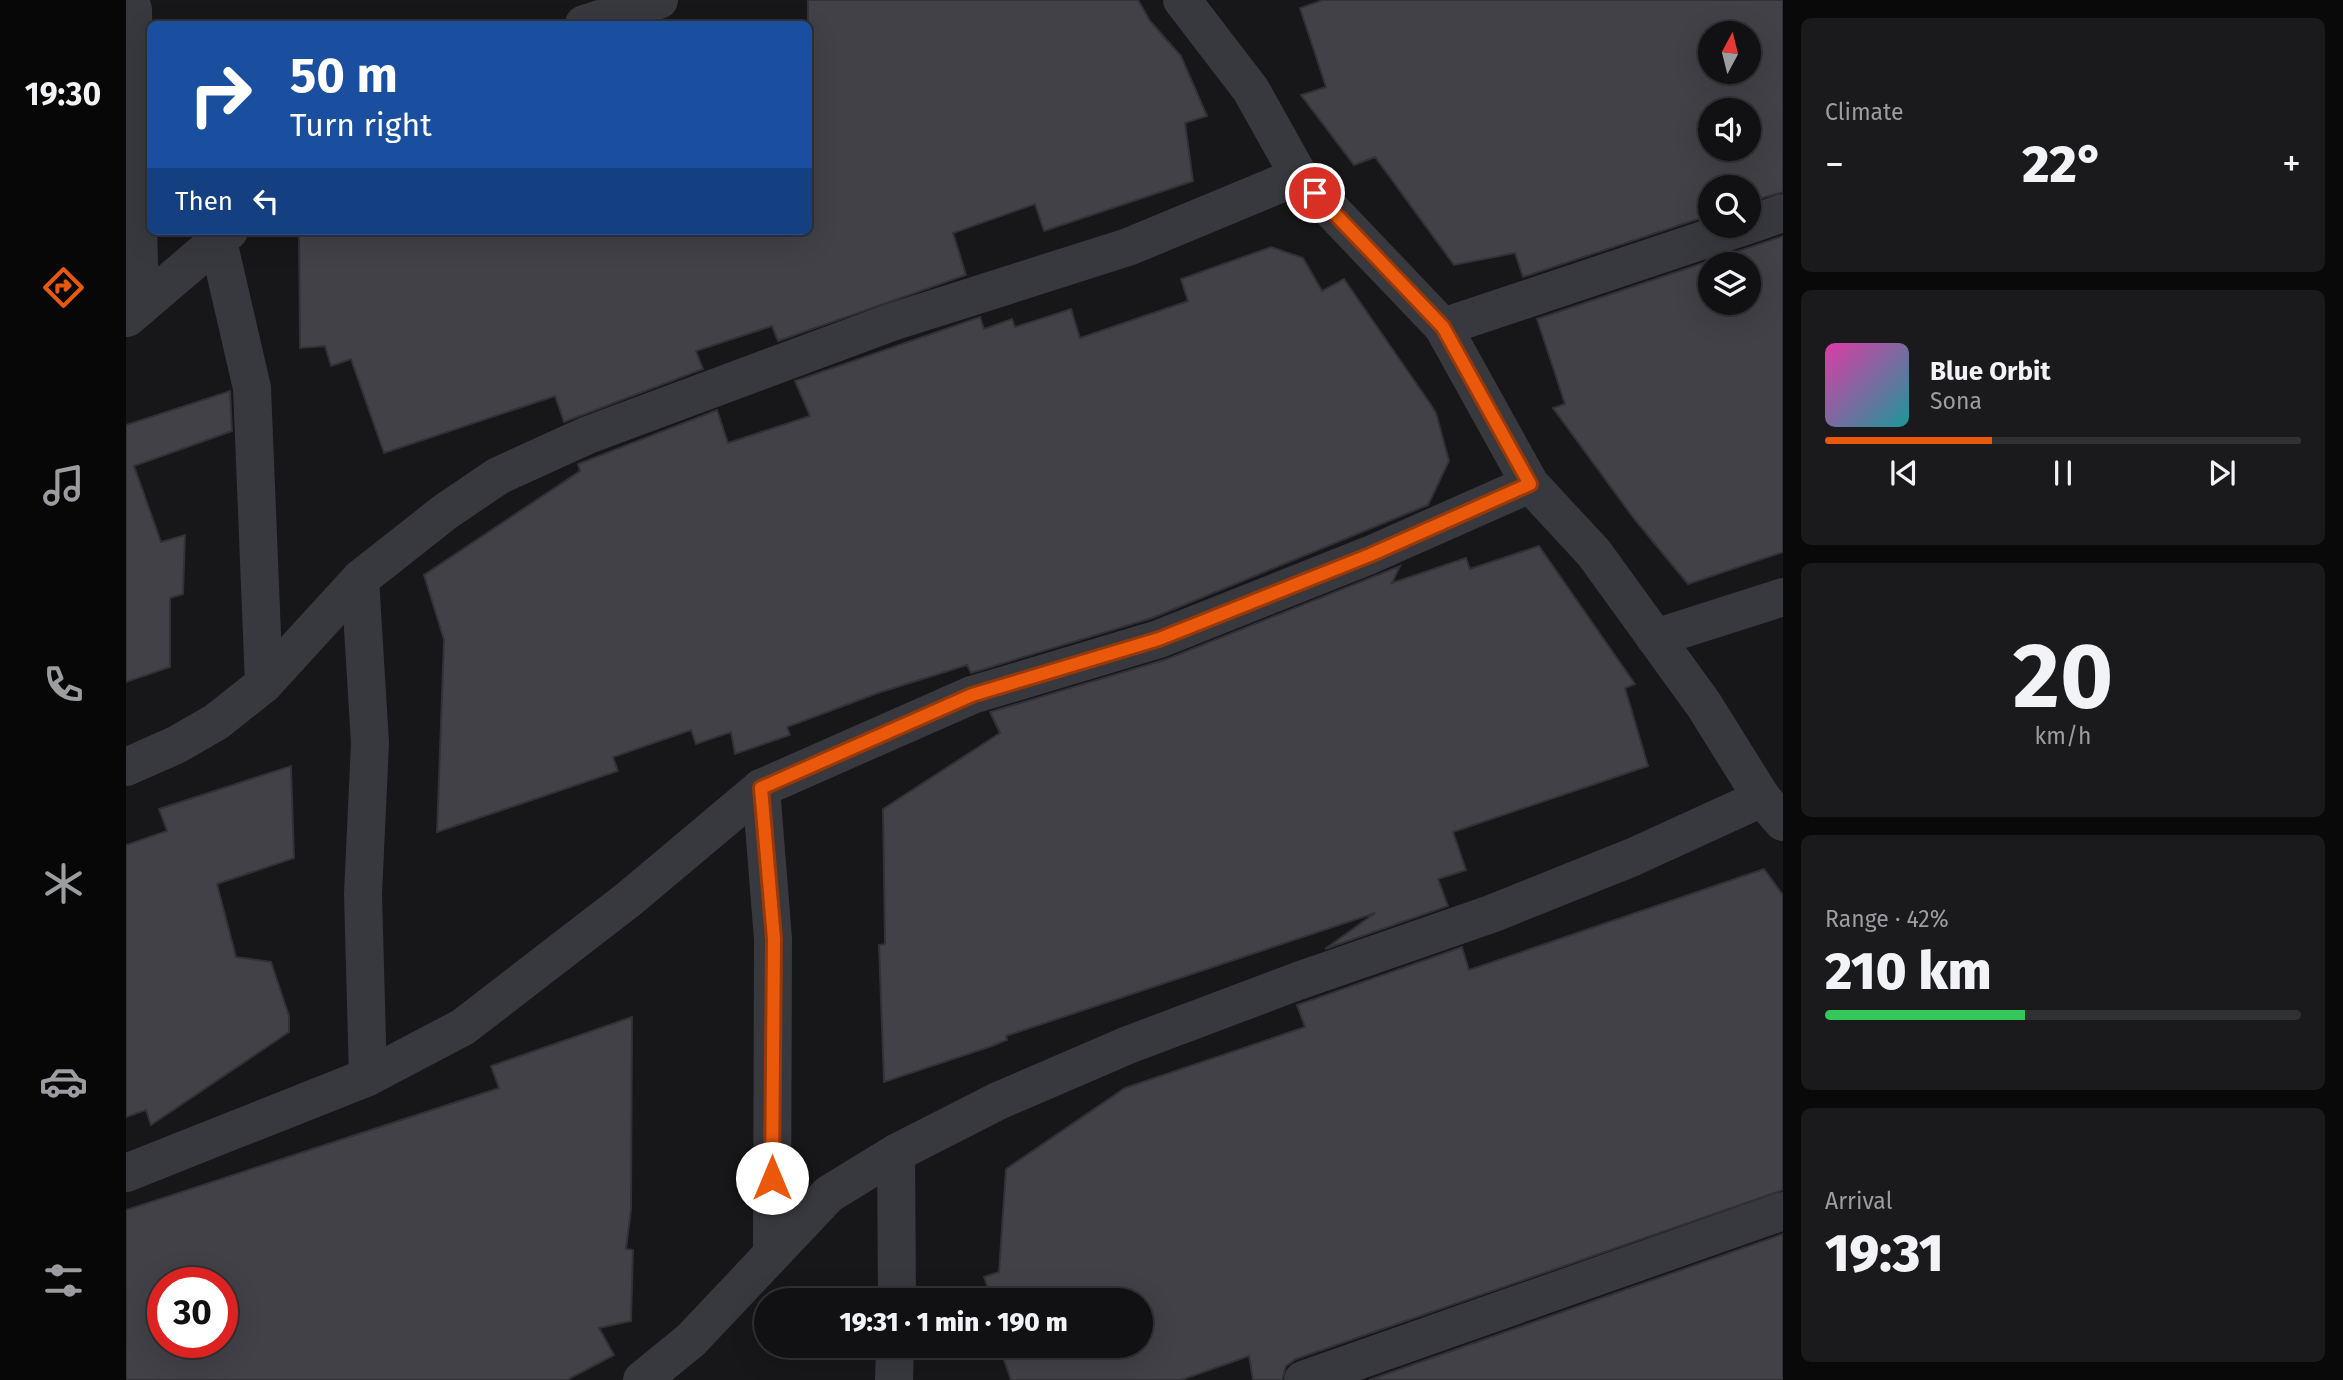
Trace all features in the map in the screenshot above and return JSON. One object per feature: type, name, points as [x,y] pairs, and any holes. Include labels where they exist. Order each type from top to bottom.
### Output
[{"type":"street","points":[[130,0],[133,10],[133,312]]},
{"type":"street","points":[[593,21],[659,0]]},
{"type":"street","points":[[642,1380],[691,1340],[828,1194],[896,1153],[998,1101],[1128,1045],[1297,981],[1491,914],[1633,857],[1772,810],[1704,705],[1594,552],[1530,484],[1443,327],[1299,176],[1251,90],[1196,3]]},
{"type":"street","points":[[126,767],[176,745],[216,722],[264,684],[360,579],[445,512],[498,476],[588,435],[892,322],[1128,247],[1299,176]]},
{"type":"street","points":[[1761,220],[1783,213]]},
{"type":"street","points":[[133,312],[224,236],[252,388],[264,684]]},
{"type":"street","points":[[1443,327],[1708,238]]},
{"type":"street","points":[[126,1173],[368,1077],[463,1027],[629,899],[761,788],[972,695],[1159,639],[1370,555],[1530,484]]},
{"type":"street","points":[[360,579],[370,743],[363,894],[368,1077]]},
{"type":"street","points":[[1655,638],[1783,597]]},
{"type":"street","points":[[761,788],[774,939],[772,1251]]},
{"type":"street","points":[[896,1153],[897,1288]]},
{"type":"street","points":[[1303,1380],[1783,1211]]},
{"type":"street","points":[[894,1380],[895,1358]]},
{"type":"building","points":[[808,0],[1138,0],[1150,21],[1181,56],[1207,116],[1185,123],[1193,181],[1044,231],[1035,204],[953,233],[966,275],[778,341],[772,326],[696,351],[703,369],[564,422],[555,396],[384,453],[351,359],[331,366],[325,346],[300,348],[299,235],[812,235],[812,21],[808,21]]},
{"type":"building","points":[[1323,0],[1783,0],[1783,192],[1761,198],[1761,175],[1698,175],[1698,219],[1523,277],[1515,253],[1454,265],[1375,157],[1354,165],[1301,95],[1326,87],[1300,8]]},
{"type":"building","points":[[1783,236],[1783,552],[1688,584],[1635,520],[1553,408],[1565,404],[1537,319],[1698,265],[1698,315],[1761,315],[1761,252],[1736,252]]},
{"type":"building","points":[[1271,247],[1303,258],[1322,291],[1344,279],[1436,413],[1449,461],[1428,505],[1152,618],[971,673],[967,665],[878,693],[787,727],[790,735],[735,754],[731,732],[696,744],[691,730],[613,757],[618,771],[437,832],[444,640],[424,575],[580,471],[578,464],[717,410],[728,443],[810,416],[795,381],[980,317],[984,329],[1012,319],[1015,327],[1071,309],[1080,338],[1188,301],[1181,279]]},
{"type":"building","points":[[230,391],[232,431],[134,466],[161,542],[185,535],[183,594],[170,598],[170,667],[126,682],[126,425]]},
{"type":"building","points":[[1539,546],[1635,684],[1625,688],[1648,766],[1453,832],[1466,870],[1438,879],[1448,906],[1325,949],[1375,913],[1006,1036],[1007,1040],[992,1046],[884,1082],[879,945],[885,944],[883,809],[1000,733],[990,712],[1167,659],[1400,566],[1392,583],[1466,558],[1470,569]]},
{"type":"building","points":[[291,766],[294,858],[217,884],[236,957],[271,962],[289,1016],[289,1032],[151,1125],[146,1110],[126,1117],[126,845],[167,831],[159,809]]},
{"type":"building","points":[[1764,869],[1783,895],[1783,1190],[1296,1359],[1286,1366],[1282,1380],[1253,1380],[1249,1356],[1181,1380],[1011,1380],[1003,1358],[1153,1358],[1153,1288],[988,1288],[984,1277],[999,1272],[1006,1169],[1125,1088],[1305,1027],[1297,1005],[1462,947],[1469,970]]},
{"type":"building","points":[[632,1017],[631,1209],[626,1249],[633,1250],[631,1321],[599,1328],[614,1355],[567,1380],[126,1380],[126,1210],[499,1088],[491,1066]]},
{"type":"building","points":[[1783,1234],[1783,1380],[1369,1380]]},
{"type":"route","points":[[772,1178],[774,939],[761,788],[972,695],[1159,639],[1370,555],[1530,484],[1443,327],[1315,193]]}]
